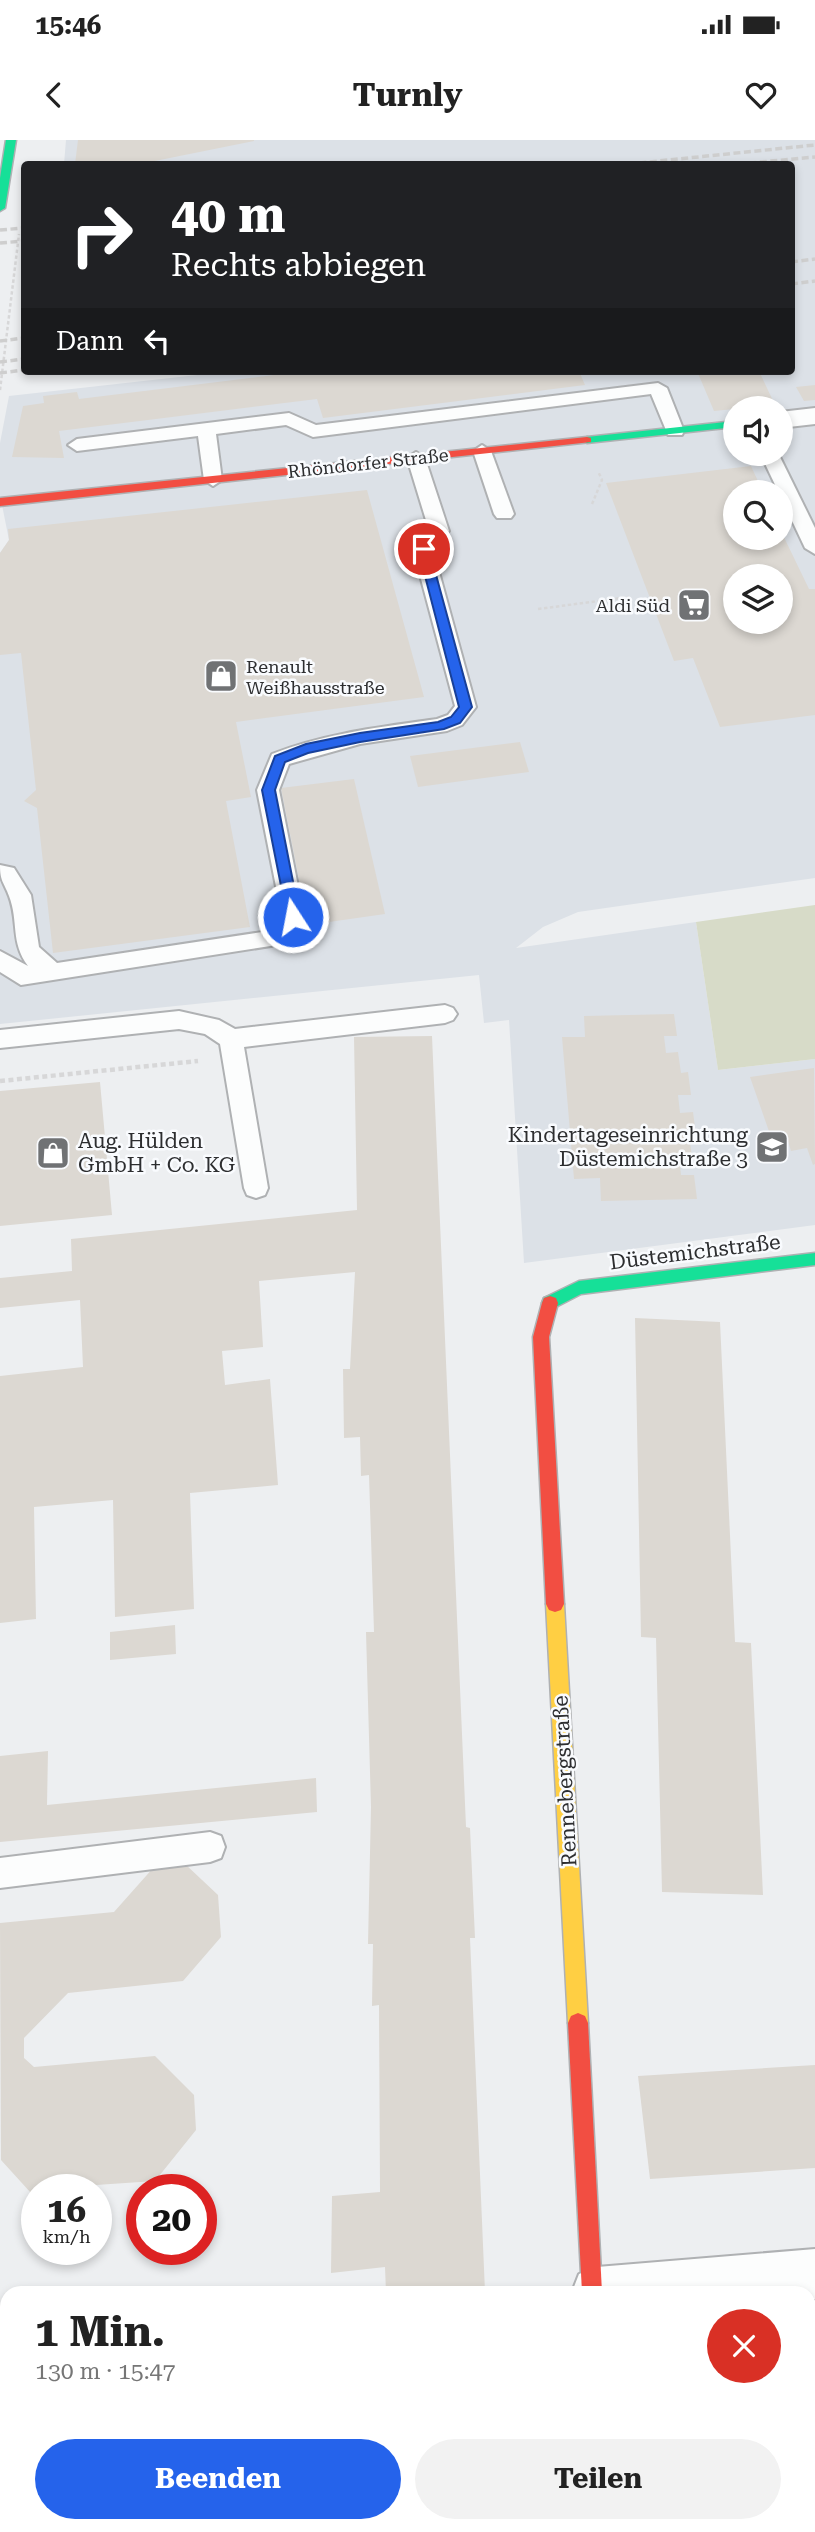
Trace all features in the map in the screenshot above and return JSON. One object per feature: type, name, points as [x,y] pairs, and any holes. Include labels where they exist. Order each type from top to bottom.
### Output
[{"type":"street","points":[[0,208],[11,140]]},
{"type":"street","points":[[793,419],[815,416]]},
{"type":"street","name":"Rhöndorfer Straße","points":[[0,502],[723,425]]},
{"type":"street","name":"Düstemichstraße","points":[[579,1288],[815,1259]]},
{"type":"street","name":"Rennebergstraße","points":[[579,1288],[549,1304],[541,1337],[594,2286]]},
{"type":"street","points":[[668,2286],[815,2274]]},
{"type":"lane","points":[[77,444],[289,419],[313,431],[657,388],[675,431]]},
{"type":"lane","points":[[206,430],[213,480]]},
{"type":"lane","points":[[482,451],[504,514]]},
{"type":"lane","points":[[0,960],[20,976],[282,937],[293,917],[268,790],[280,759],[306,749],[360,737],[440,726],[455,720],[466,707],[424,549],[439,531],[416,458]]},
{"type":"lane","points":[[775,466],[815,548]]},
{"type":"lane","points":[[0,873],[6,874],[20,895],[28,949],[36,960],[54,972]]},
{"type":"lane","points":[[232,1048],[445,1014]]},
{"type":"lane","points":[[0,1040],[179,1020],[211,1026],[232,1048],[256,1188]]},
{"type":"lane","points":[[0,1873],[210,1847]]},
{"type":"path","points":[[0,390],[19,233]]},
{"type":"path","points":[[538,609],[629,597]]},
{"type":"path","points":[[0,1082],[232,1048]]},
{"type":"shaded area","points":[[66,140],[815,140],[815,878],[578,912],[543,927],[516,948],[696,922],[718,1070],[815,1059],[815,1225],[524,1263],[509,1020],[484,1023],[479,975],[0,1024],[0,553],[9,540],[0,495],[0,443],[9,396],[197,375],[795,375],[795,161],[64,161]]},
{"type":"green space","points":[[815,905],[815,1059],[718,1070],[696,922]]},
{"type":"building","points":[[78,140],[254,140],[155,161],[75,161]]},
{"type":"building","points":[[274,375],[581,375],[585,385],[323,418],[317,399],[59,431],[64,458],[12,457],[23,406],[44,403],[43,396],[77,392],[79,399]]},
{"type":"building","points":[[699,375],[761,375],[771,396],[723,396],[723,410],[714,411]]},
{"type":"building","points":[[815,385],[815,400],[804,401],[796,387]]},
{"type":"building","name":"Aldi Süd","points":[[751,466],[757,480],[723,480],[723,550],[790,550],[809,589],[815,589],[815,715],[720,727],[693,658],[674,661],[606,483]]},
{"type":"building","name":"Renault Weißhausstraße","points":[[367,490],[424,697],[236,722],[251,797],[226,801],[250,927],[53,953],[37,808],[24,801],[36,790],[21,653],[0,655],[0,553],[9,540],[8,529]]},
{"type":"building","points":[[520,742],[529,772],[418,787],[410,756]]},
{"type":"building","points":[[354,779],[385,914],[308,925],[281,788]]},
{"type":"building","points":[[674,1014],[677,1036],[664,1036],[666,1053],[678,1052],[681,1073],[688,1072],[691,1095],[678,1095],[680,1113],[693,1112],[696,1135],[689,1135],[692,1157],[679,1157],[681,1175],[694,1175],[697,1199],[601,1201],[600,1178],[574,1179],[562,1037],[585,1037],[584,1016]]},
{"type":"building","points":[[432,1036],[466,1827],[470,1828],[475,1938],[470,1938],[485,2286],[386,2286],[385,2267],[331,2273],[332,2196],[380,2192],[379,2005],[372,2006],[373,1944],[368,1944],[371,1807],[366,1632],[374,1632],[369,1475],[361,1476],[360,1437],[344,1438],[343,1369],[350,1369],[355,1272],[259,1281],[263,1347],[222,1351],[225,1385],[270,1379],[278,1485],[190,1493],[194,1609],[115,1617],[113,1500],[34,1507],[36,1619],[0,1623],[0,1376],[83,1367],[80,1300],[0,1308],[0,1278],[72,1271],[71,1239],[357,1210],[354,1037]]},
{"type":"building","points":[[814,1068],[813,1165],[807,1148],[791,1151],[787,1138],[772,1140],[750,1077]]},
{"type":"building","name":"Aug. Hülden GmbH + Co. KG","points":[[100,1082],[112,1215],[0,1226],[0,1091]]},
{"type":"building","points":[[635,1318],[720,1322],[735,1642],[751,1643],[763,1895],[662,1892],[656,1638],[641,1637]]},
{"type":"building","points":[[175,1625],[176,1654],[110,1660],[110,1632]]},
{"type":"building","points":[[48,1751],[47,1805],[316,1778],[317,1812],[0,1842],[0,1756]]},
{"type":"building","points":[[185,1864],[218,1895],[221,1937],[183,1981],[68,1993],[24,2038],[24,2058],[34,2067],[155,2056],[194,2095],[196,2130],[161,2174],[126,2174],[126,2183],[112,2184],[112,2174],[21,2174],[21,2182],[1,2160],[0,1923],[114,1912],[154,1867]]},
{"type":"building","points":[[815,2065],[815,2168],[650,2179],[638,2076]]},
{"type":"railway","points":[[658,161],[815,145]]},
{"type":"railway","points":[[772,161],[815,157]]},
{"type":"railway","points":[[0,230],[21,228]]},
{"type":"railway","points":[[0,243],[21,241]]},
{"type":"railway","points":[[795,262],[815,259]]},
{"type":"railway","points":[[795,284],[815,281]]},
{"type":"railway","points":[[0,341],[21,338]]},
{"type":"railway","points":[[0,362],[21,359]]},
{"type":"railway","points":[[0,373],[21,370]]},
{"type":"traffic: fast","points":[[0,208],[11,140]]},
{"type":"traffic: fast","points":[[587,440],[723,425]]},
{"type":"traffic: fast","points":[[550,1303],[579,1288],[815,1259]]},
{"type":"traffic: slow","points":[[555,1604],[578,2023]]},
{"type":"traffic: jam","points":[[0,502],[587,440]]},
{"type":"traffic: jam","points":[[550,1303],[541,1337],[555,1604]]},
{"type":"traffic: jam","points":[[578,2023],[592,2286]]},
{"type":"place","name":"Aldi Süd","points":[[694,605]]},
{"type":"place","name":"Renault Weißhausstraße","points":[[221,676]]},
{"type":"place","name":"Kindertageseinrichtung Düstemichstraße 3","points":[[772,1147]]},
{"type":"place","name":"Aug. Hülden GmbH + Co. KG","points":[[53,1153]]},
{"type":"route","points":[[293,917],[268,790],[280,759],[306,749],[360,737],[440,726],[455,720],[466,707],[424,549]]}]
